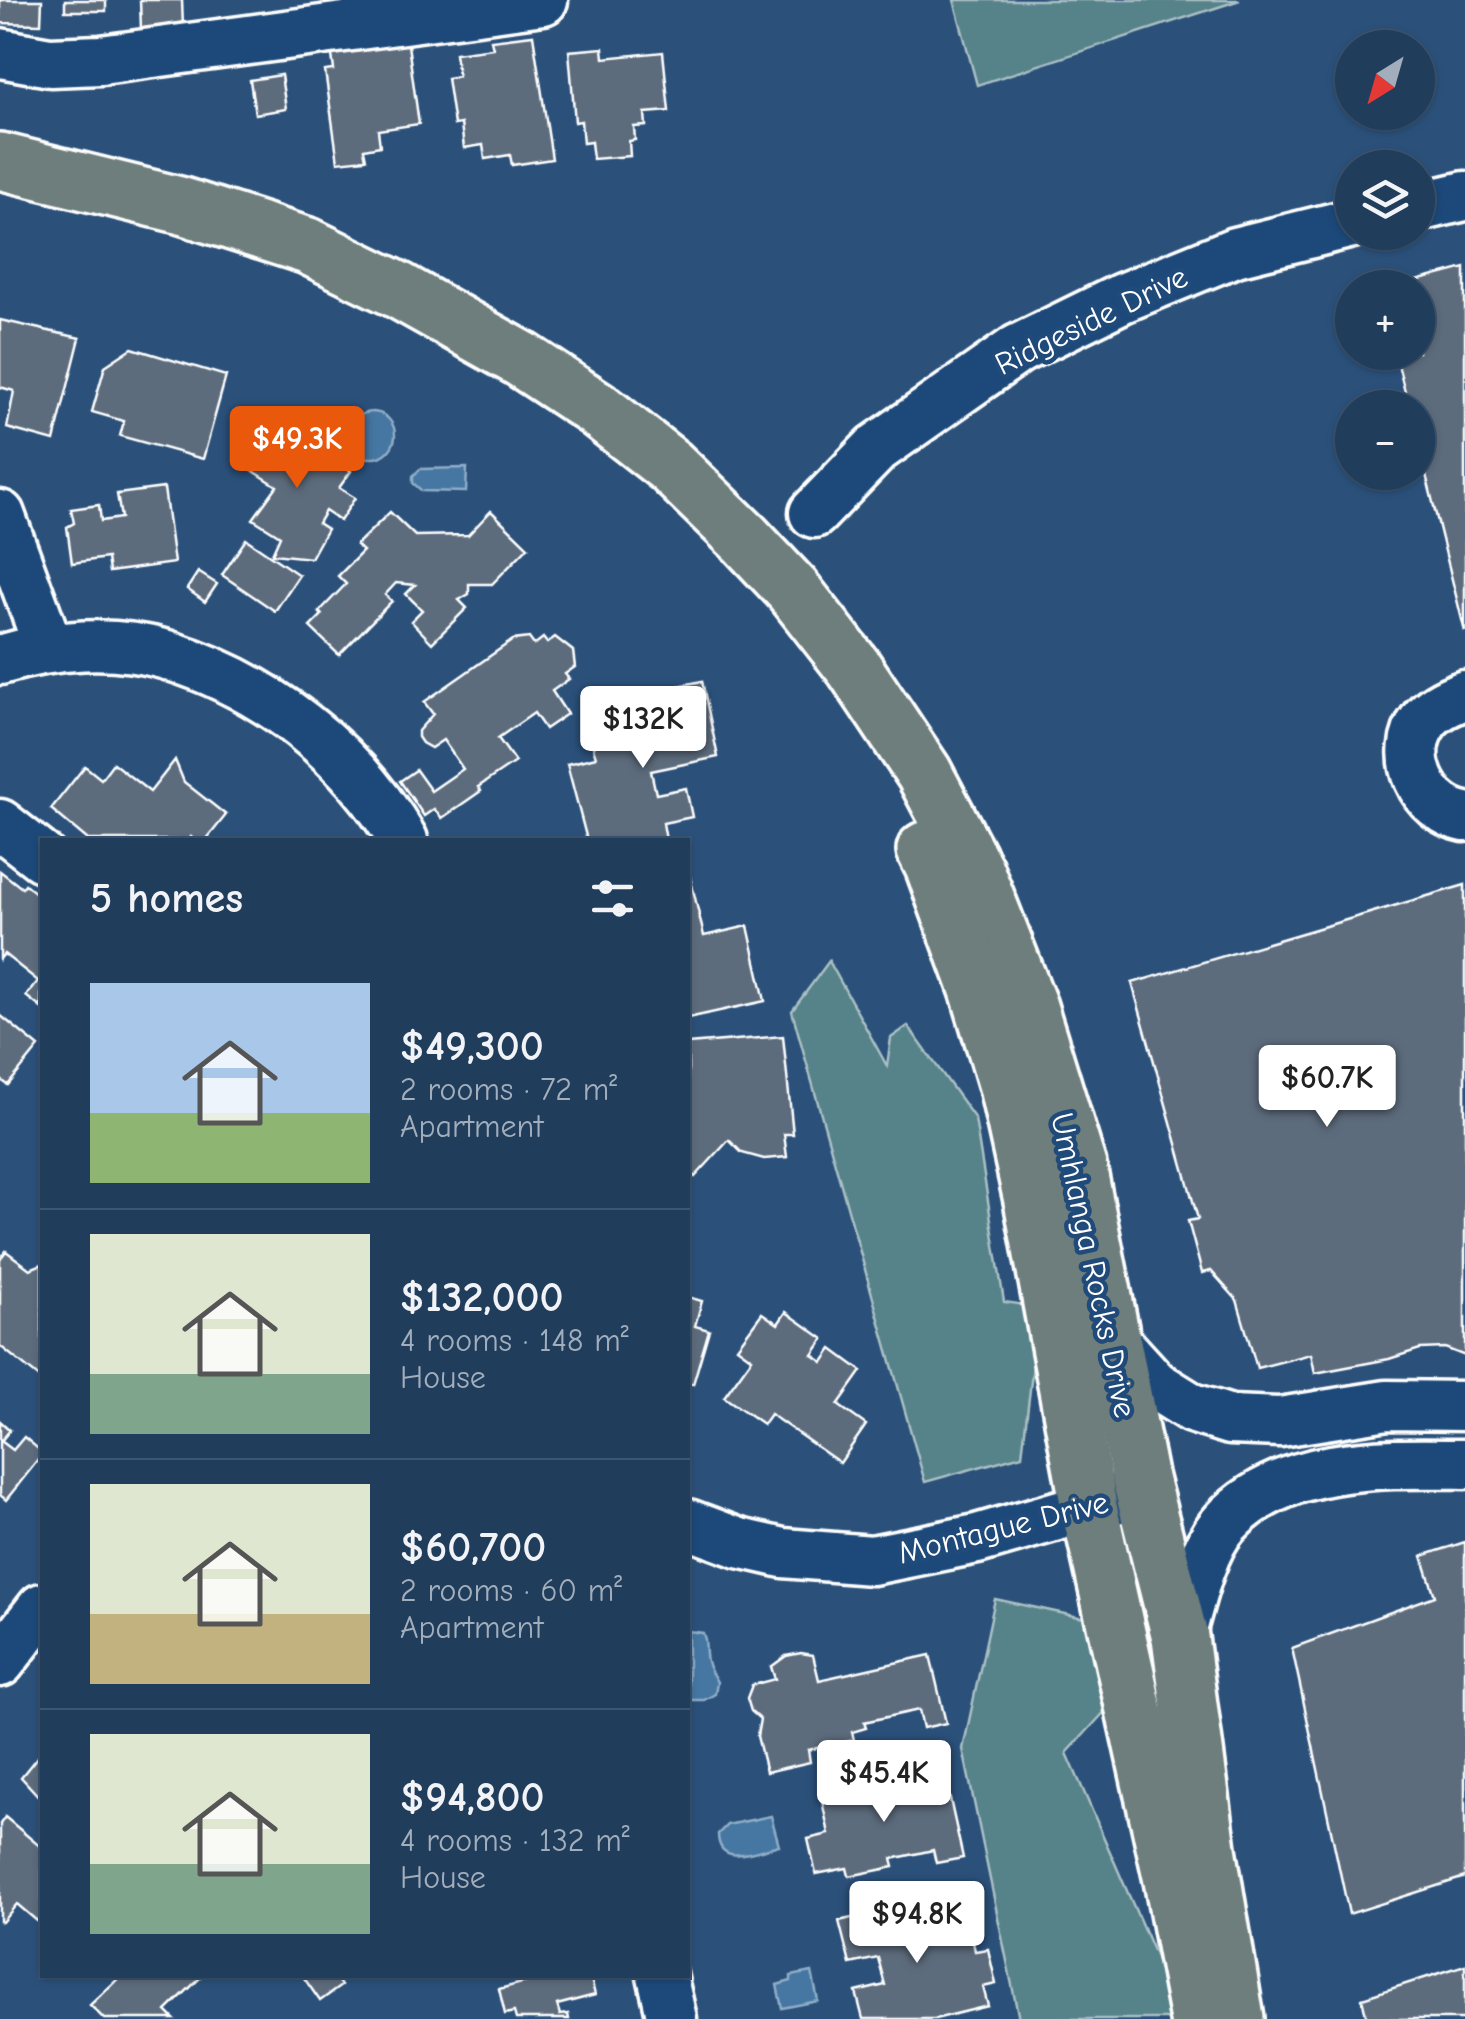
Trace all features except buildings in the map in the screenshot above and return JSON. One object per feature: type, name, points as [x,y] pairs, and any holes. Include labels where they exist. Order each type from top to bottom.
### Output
[{"type":"main road","name":"Umhlanga Rocks Drive","points":[[0,161],[179,205],[308,246],[398,290],[521,359],[597,409],[670,466],[793,590],[854,668],[924,773],[976,872],[1029,1006],[1078,1166],[1143,1491],[1180,1637],[1208,1849],[1236,2019]]},
{"type":"main road","name":"Umhlanga Rocks Drive","points":[[0,191],[212,245],[287,272],[364,304],[450,348],[540,402],[682,518],[746,584],[869,745],[934,866],[978,989],[1007,1086],[1089,1506],[1172,1880],[1198,2019]]},
{"type":"street","points":[[0,53],[50,62],[101,60],[543,0]]},
{"type":"street","points":[[1435,203],[1465,196]]},
{"type":"street","name":"Ridgeside Drive","points":[[814,513],[877,448],[1018,350],[1122,298],[1235,252],[1335,227]]},
{"type":"street","points":[[0,515],[48,648]]},
{"type":"street","points":[[0,660],[48,648],[106,646],[165,654],[223,677],[309,730],[352,770],[401,838]]},
{"type":"street","points":[[1465,695],[1450,700],[1425,720],[1414,744],[1414,770],[1428,797],[1465,817]]},
{"type":"street","points":[[0,824],[40,855]]},
{"type":"street","points":[[1112,1338],[1155,1385],[1192,1408],[1230,1420],[1280,1422],[1387,1405],[1465,1406]]},
{"type":"street","points":[[1180,1637],[1202,1564],[1224,1524],[1254,1499],[1287,1482],[1334,1469],[1407,1463],[1465,1464]]},
{"type":"street","name":"Montague Drive","points":[[690,1525],[783,1553],[872,1560],[977,1539],[1143,1491]]},
{"type":"street","points":[[0,1662],[40,1611]]},
{"type":"street","points":[[663,1978],[672,2019]]},
{"type":"green space","points":[[954,0],[1240,0],[977,85]]},
{"type":"green space","points":[[829,961],[887,1066],[891,1038],[908,1026],[975,1119],[1004,1302],[1040,1307],[1022,1455],[925,1482],[792,1011]]},
{"type":"green space","points":[[995,1599],[1135,1629],[1152,1660],[1067,1753],[1171,1992],[1167,2019],[1019,2019],[963,1749]]},
{"type":"water","points":[[372,412],[388,419],[395,435],[388,451],[372,458],[356,451],[349,435],[356,419]]},
{"type":"water","points":[[467,468],[466,492],[422,491],[413,483],[413,476],[420,469]]},
{"type":"water","points":[[690,1631],[703,1633],[707,1662],[717,1682],[715,1694],[704,1700],[690,1700]]},
{"type":"water","points":[[771,1816],[779,1845],[741,1855],[725,1851],[720,1845],[718,1834],[727,1825]]},
{"type":"water","points":[[812,1972],[818,2001],[782,2008],[777,1985],[791,1981],[791,1976]]}]
